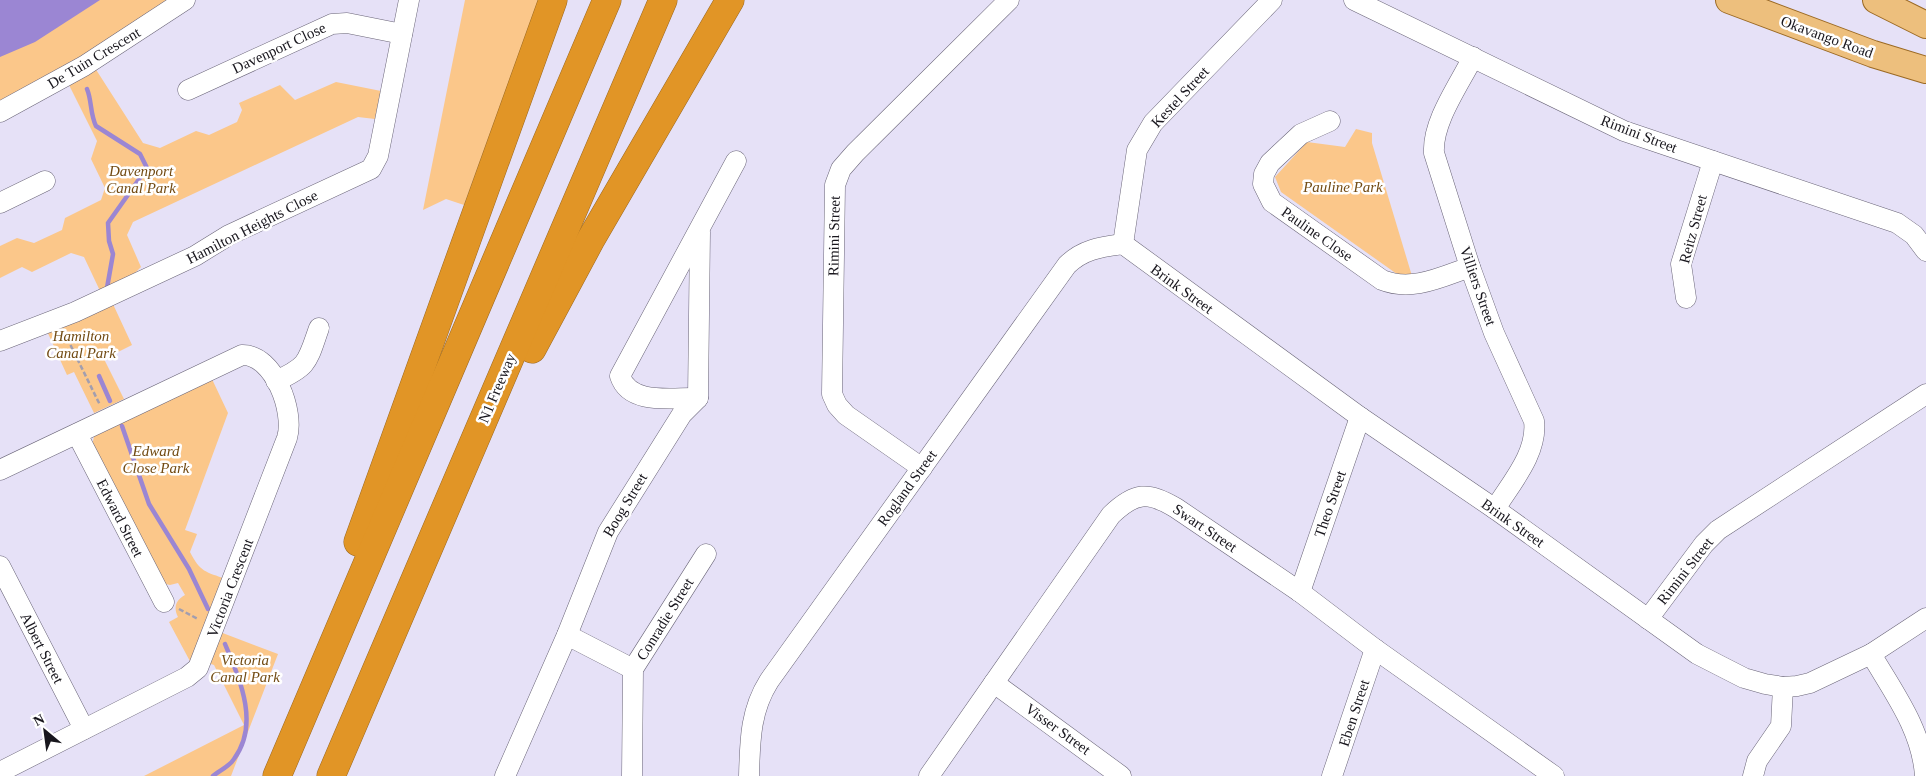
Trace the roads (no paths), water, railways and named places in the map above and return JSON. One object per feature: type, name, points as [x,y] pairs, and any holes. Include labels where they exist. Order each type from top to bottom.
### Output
[{"type":"highway","points":[[291,744],[333,612],[553,0]]},
{"type":"highway","points":[[277,776],[606,0]]},
{"type":"highway","name":"N1 Freeway","points":[[331,776],[663,0]]},
{"type":"highway","points":[[373,678],[552,310],[653,130],[730,0]]},
{"type":"main road","name":"Okavango Road","points":[[1730,0],[1873,54],[1926,70]]},
{"type":"main road","points":[[1876,0],[1926,25]]},
{"type":"street","name":"De Tuin Crescent","points":[[0,112],[84,66],[185,0]]},
{"type":"street","name":"Hamilton Heights Close","points":[[0,341],[92,304],[195,256],[229,235],[371,169],[378,156],[409,0]]},
{"type":"street","name":"Rimini Street","points":[[922,468],[846,415],[837,405],[832,394],[835,185],[841,169],[855,153],[1008,0]]},
{"type":"street","name":"Kestel Street","points":[[1123,244],[1137,150],[1144,136],[1153,123],[1272,0]]},
{"type":"street","name":"Rimini Street","points":[[1354,0],[1624,131],[1896,223],[1914,234],[1926,251]]},
{"type":"street","name":"Davenport Close","points":[[188,90],[332,24],[347,23],[402,34]]},
{"type":"street","name":"Villiers Street","points":[[1473,57],[1437,128],[1433,141],[1434,153],[1494,334],[1534,421],[1536,434],[1531,449],[1495,509]]},
{"type":"street","name":"Pauline Close","points":[[1330,121],[1302,134],[1270,163],[1264,174],[1263,184],[1272,202],[1382,280],[1396,286],[1429,282],[1470,266]]},
{"type":"street","points":[[700,232],[698,398],[642,397],[627,389],[620,376],[700,232],[736,161]]},
{"type":"street","name":"Reitz Street","points":[[1686,298],[1681,264],[1713,161]]},
{"type":"street","points":[[0,203],[45,181]]},
{"type":"street","name":"Rogland Street","points":[[749,776],[752,718],[762,692],[1067,265],[1082,252],[1123,244]]},
{"type":"street","name":"Brink Street","points":[[1123,244],[1360,417],[1495,509],[1648,619],[1718,666],[1744,678],[1783,687],[1810,682],[1871,654],[1926,618]]},
{"type":"street","points":[[276,382],[302,368],[308,360],[319,328]]},
{"type":"street","name":"Victoria Crescent","points":[[0,470],[242,355],[253,356],[264,362],[276,382],[289,411],[290,429],[200,664],[191,674],[0,772]]},
{"type":"street","name":"Rimini Street","points":[[1648,619],[1704,544],[1718,530],[1926,394]]},
{"type":"street","name":"Boog Street","points":[[505,776],[567,635],[597,556],[616,516],[682,414],[698,398]]},
{"type":"street","name":"Theo Street","points":[[1300,592],[1360,417]]},
{"type":"street","name":"Edward Street","points":[[77,434],[164,602]]},
{"type":"street","name":"Swart Street","points":[[929,776],[1111,515],[1124,503],[1135,497],[1149,495],[1162,500],[1300,592],[1375,649],[1554,776]]},
{"type":"street","name":"Conradie Street","points":[[632,776],[633,670],[706,554]]},
{"type":"street","name":"Albert Street","points":[[0,566],[84,729]]},
{"type":"street","points":[[567,635],[633,670]]},
{"type":"street","name":"Eben Street","points":[[1332,776],[1375,649]]},
{"type":"street","points":[[1871,654],[1911,721],[1924,757],[1925,776]]},
{"type":"street","name":"Visser Street","points":[[994,683],[1121,776]]},
{"type":"street","points":[[1753,776],[1758,761],[1781,726],[1783,687]]},
{"type":"waterway","points":[[87,89],[96,126],[140,154],[147,168],[108,223],[109,241],[113,254],[107,288]]},
{"type":"waterway","points":[[99,376],[110,401]]},
{"type":"waterway","points":[[122,426],[149,504],[189,569],[208,609]]},
{"type":"waterway","points":[[213,776],[232,762],[242,745],[246,731],[245,702],[225,644]]},
{"type":"park label","name":"Davenport Canal Park","points":[[141,180]]},
{"type":"park label","name":"Pauline Park","points":[[1343,187]]},
{"type":"park label","name":"Hamilton Canal Park","points":[[81,344]]},
{"type":"park label","name":"Edward Close Park","points":[[156,460]]},
{"type":"park label","name":"Victoria Canal Park","points":[[245,668]]}]
